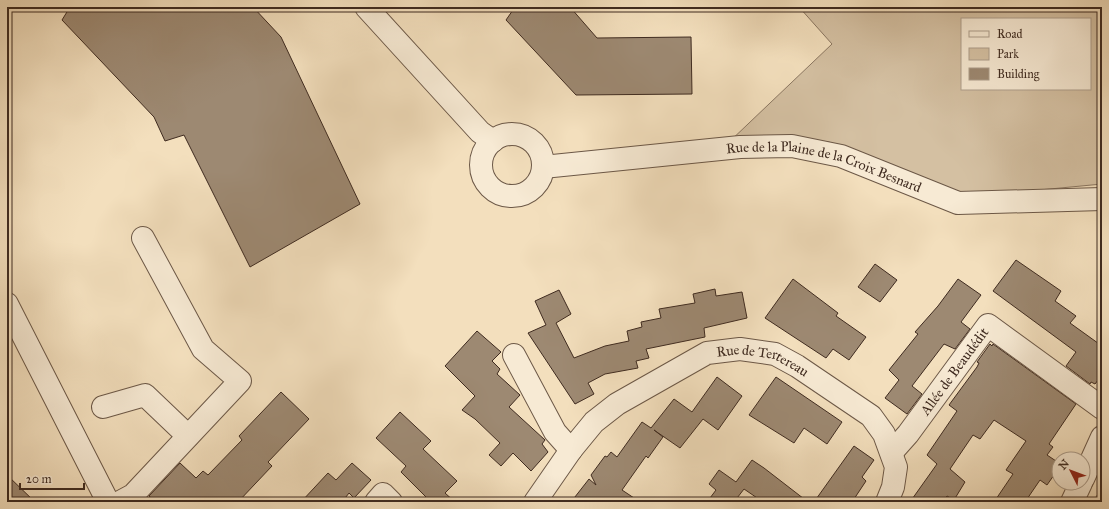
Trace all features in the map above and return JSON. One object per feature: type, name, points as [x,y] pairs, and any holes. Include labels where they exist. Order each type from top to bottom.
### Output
[{"type":"street","points":[[366,7],[480,132],[493,141]]},
{"type":"street","points":[[515,134],[526,137],[536,144],[542,155],[543,166],[541,177],[535,187],[525,193],[515,196],[503,195],[493,190],[486,182],[481,166],[485,149],[493,141],[503,135],[515,134]]},
{"type":"street","name":"Rue de la Plaine de la Croix Besnard","points":[[543,166],[740,147],[792,146],[841,156],[958,203],[1102,199]]},
{"type":"street","points":[[131,500],[240,381],[203,350],[143,238]]},
{"type":"street","points":[[7,304],[108,502]]},
{"type":"street","name":"Allée de Beaudédit","points":[[892,452],[908,434],[988,325],[1102,408]]},
{"type":"street","name":"Rue de Tertereau","points":[[535,502],[571,450],[594,422],[617,404],[706,353],[740,349],[775,354],[797,366],[870,416],[884,434],[892,452],[896,467],[893,487],[887,502]]},
{"type":"street","points":[[514,355],[555,432],[571,450]]},
{"type":"street","points":[[103,407],[145,395],[188,436]]},
{"type":"street","points":[[1091,461],[1102,437]]},
{"type":"street","points":[[1072,502],[1077,491]]},
{"type":"street","points":[[376,502],[383,494],[391,502]]},
{"type":"green space","points":[[799,7],[1102,7],[1102,184],[956,198],[829,142],[727,144],[832,44]]},
{"type":"green space","points":[[1102,487],[1102,502],[1093,502]]},
{"type":"building","points":[[70,7],[253,7],[281,37],[360,204],[250,267],[184,135],[165,141],[154,117],[62,20]]},
{"type":"building","points":[[515,7],[570,7],[597,38],[691,37],[692,94],[576,95],[506,20]]},
{"type":"building","points":[[1016,260],[1061,291],[1055,301],[1076,316],[1070,323],[1102,346],[1102,375],[1095,384],[1091,382],[1090,384],[1066,366],[1076,352],[993,291]]},
{"type":"building","points":[[875,264],[897,280],[880,302],[858,287]]},
{"type":"building","points":[[793,279],[838,313],[836,316],[866,337],[849,360],[833,349],[826,358],[765,318]]},
{"type":"building","points":[[958,279],[981,295],[961,322],[970,329],[955,349],[944,344],[912,386],[922,394],[907,414],[885,398],[899,380],[889,370],[918,334],[915,332],[938,306]]},
{"type":"building","points":[[715,289],[716,296],[742,292],[747,318],[704,328],[705,337],[646,349],[649,358],[636,361],[638,368],[605,374],[588,383],[594,394],[575,404],[528,333],[546,325],[535,301],[559,290],[571,314],[556,323],[574,358],[605,346],[629,341],[627,331],[642,327],[641,322],[661,318],[659,309],[695,303],[693,294]]},
{"type":"building","points":[[477,331],[501,352],[492,361],[500,369],[497,374],[520,395],[509,407],[545,440],[542,444],[548,452],[531,471],[513,453],[501,466],[489,455],[500,443],[475,419],[462,410],[475,396],[445,366]]},
{"type":"building","points":[[990,344],[992,346],[993,344],[1076,404],[1049,444],[1053,447],[1047,455],[1051,458],[1051,479],[1047,485],[1040,480],[1025,502],[994,502],[1013,474],[1006,470],[1026,441],[994,420],[980,439],[973,435],[950,469],[965,482],[954,500],[947,496],[943,502],[910,502],[937,464],[927,455],[957,411],[949,405],[977,367],[979,363],[977,362]]},
{"type":"building","points":[[717,377],[742,396],[718,430],[703,419],[680,448],[654,430],[663,437],[648,458],[646,456],[622,490],[640,502],[571,502],[589,479],[596,485],[591,475],[605,456],[607,457],[611,452],[617,457],[642,422],[651,428],[674,399],[692,412]]},
{"type":"building","points":[[776,377],[842,422],[827,444],[804,428],[794,443],[749,415]]},
{"type":"building","points":[[281,392],[309,419],[268,462],[272,466],[238,502],[156,502],[149,496],[180,463],[196,478],[203,471],[208,475],[242,440],[239,436]]},
{"type":"building","points":[[400,412],[431,441],[423,449],[457,481],[445,493],[455,502],[431,502],[401,472],[406,466],[376,438]]},
{"type":"building","points":[[854,446],[874,460],[862,477],[866,481],[852,502],[814,502]]},
{"type":"building","points":[[752,460],[808,502],[763,502],[744,489],[734,502],[707,502],[716,490],[709,484],[719,470],[736,482]]},
{"type":"building","points":[[352,463],[371,480],[354,498],[349,493],[342,502],[301,502],[328,473],[336,480]]},
{"type":"building","points":[[7,475],[35,502],[7,502]]}]
